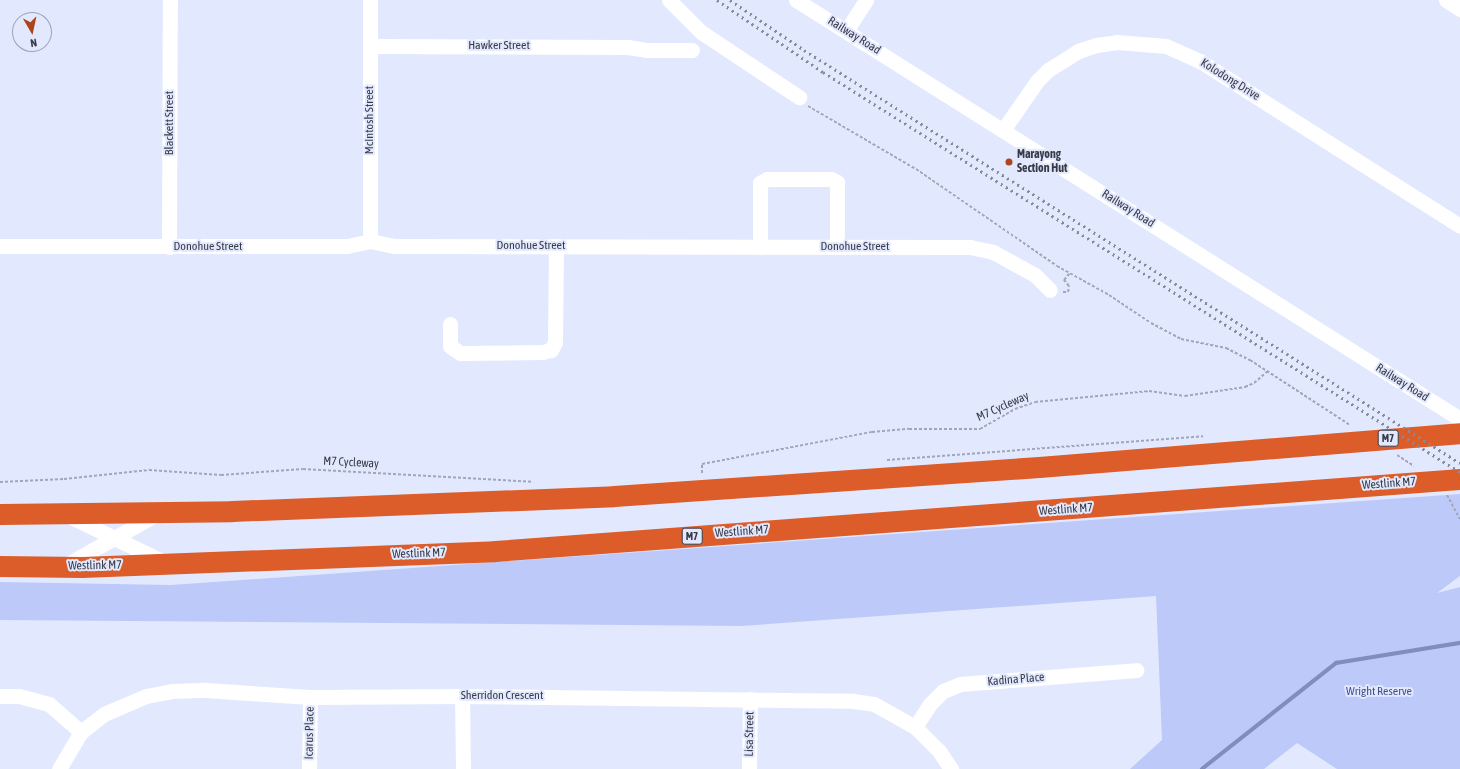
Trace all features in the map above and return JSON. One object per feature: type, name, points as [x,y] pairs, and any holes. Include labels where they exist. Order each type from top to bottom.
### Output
[{"type":"highway","name":"M7","points":[[0,514],[160,512],[614,496],[1008,469],[1316,443],[1460,433]]},
{"type":"highway","name":"Westlink M7","points":[[0,566],[167,563],[496,551],[1460,479]]},
{"type":"street","name":"Blackett Street","points":[[169,247],[170,0]]},
{"type":"street","name":"McIntosh Street","points":[[370,0],[370,241]]},
{"type":"street","points":[[669,0],[686,14],[701,32],[800,97]]},
{"type":"street","name":"Railway Road","points":[[796,0],[1460,419]]},
{"type":"street","points":[[846,31],[866,0]]},
{"type":"street","points":[[1446,0],[1460,9]]},
{"type":"street","name":"Kolodong Drive","points":[[1003,130],[1037,80],[1063,59],[1096,45],[1117,42],[1153,44],[1200,61],[1460,226]]},
{"type":"street","name":"Hawker Street","points":[[370,46],[628,47],[646,50],[692,50]]},
{"type":"street","points":[[760,247],[760,183],[767,179],[832,179],[837,182],[837,247]]},
{"type":"street","name":"Donohue Street","points":[[0,246],[347,246],[370,241],[394,246],[970,247],[1000,256],[1035,275],[1050,290]]},
{"type":"street","points":[[450,324],[450,346],[460,353],[542,352],[551,350],[555,342],[556,246]]},
{"type":"street","points":[[64,566],[160,512]]},
{"type":"street","points":[[64,513],[167,563]]},
{"type":"street","name":"Kadina Place","points":[[915,727],[930,704],[943,691],[960,684],[1136,670]]},
{"type":"street","name":"Sherridon Crescent","points":[[59,769],[81,732],[104,714],[125,703],[172,691],[206,690],[310,697],[462,696],[825,699],[867,703],[915,727],[939,751],[951,769]]},
{"type":"street","points":[[0,696],[19,696],[49,704],[81,732]]},
{"type":"street","points":[[462,696],[463,769]]},
{"type":"street","name":"Icarus Place","points":[[309,769],[310,697]]},
{"type":"street","name":"Lisa Street","points":[[749,769],[750,699]]},
{"type":"path","points":[[787,89],[796,102],[807,106],[916,169],[1070,273],[1064,280],[1069,286],[1068,292],[1050,290]]},
{"type":"path","name":"M7 Cycleway","points":[[702,473],[702,464],[872,432],[909,429],[980,429],[1015,409],[1035,402],[1149,391],[1185,396],[1244,387],[1254,383],[1268,371],[1226,348],[1181,339],[1151,323],[1070,273]]},
{"type":"path","points":[[884,460],[1204,436]]},
{"type":"path","name":"M7 Cycleway","points":[[0,482],[64,479],[149,470],[221,475],[303,469],[541,482]]},
{"type":"path","points":[[694,474],[709,473]]},
{"type":"green space","name":"Wright Reserve","points":[[1460,494],[1460,576],[1437,593],[1460,587],[1460,769],[1337,769],[1297,743],[1264,769],[1130,769],[1162,740],[1156,596],[742,626],[0,620],[0,582],[171,585]]},
{"type":"waterway","points":[[1202,769],[1336,663],[1460,643]]},
{"type":"railway","points":[[717,0],[823,72],[1460,472]]},
{"type":"railway","points":[[730,0],[804,50],[1460,463]]},
{"type":"place","name":"Marayong Section Hut","points":[[1009,162]]}]
